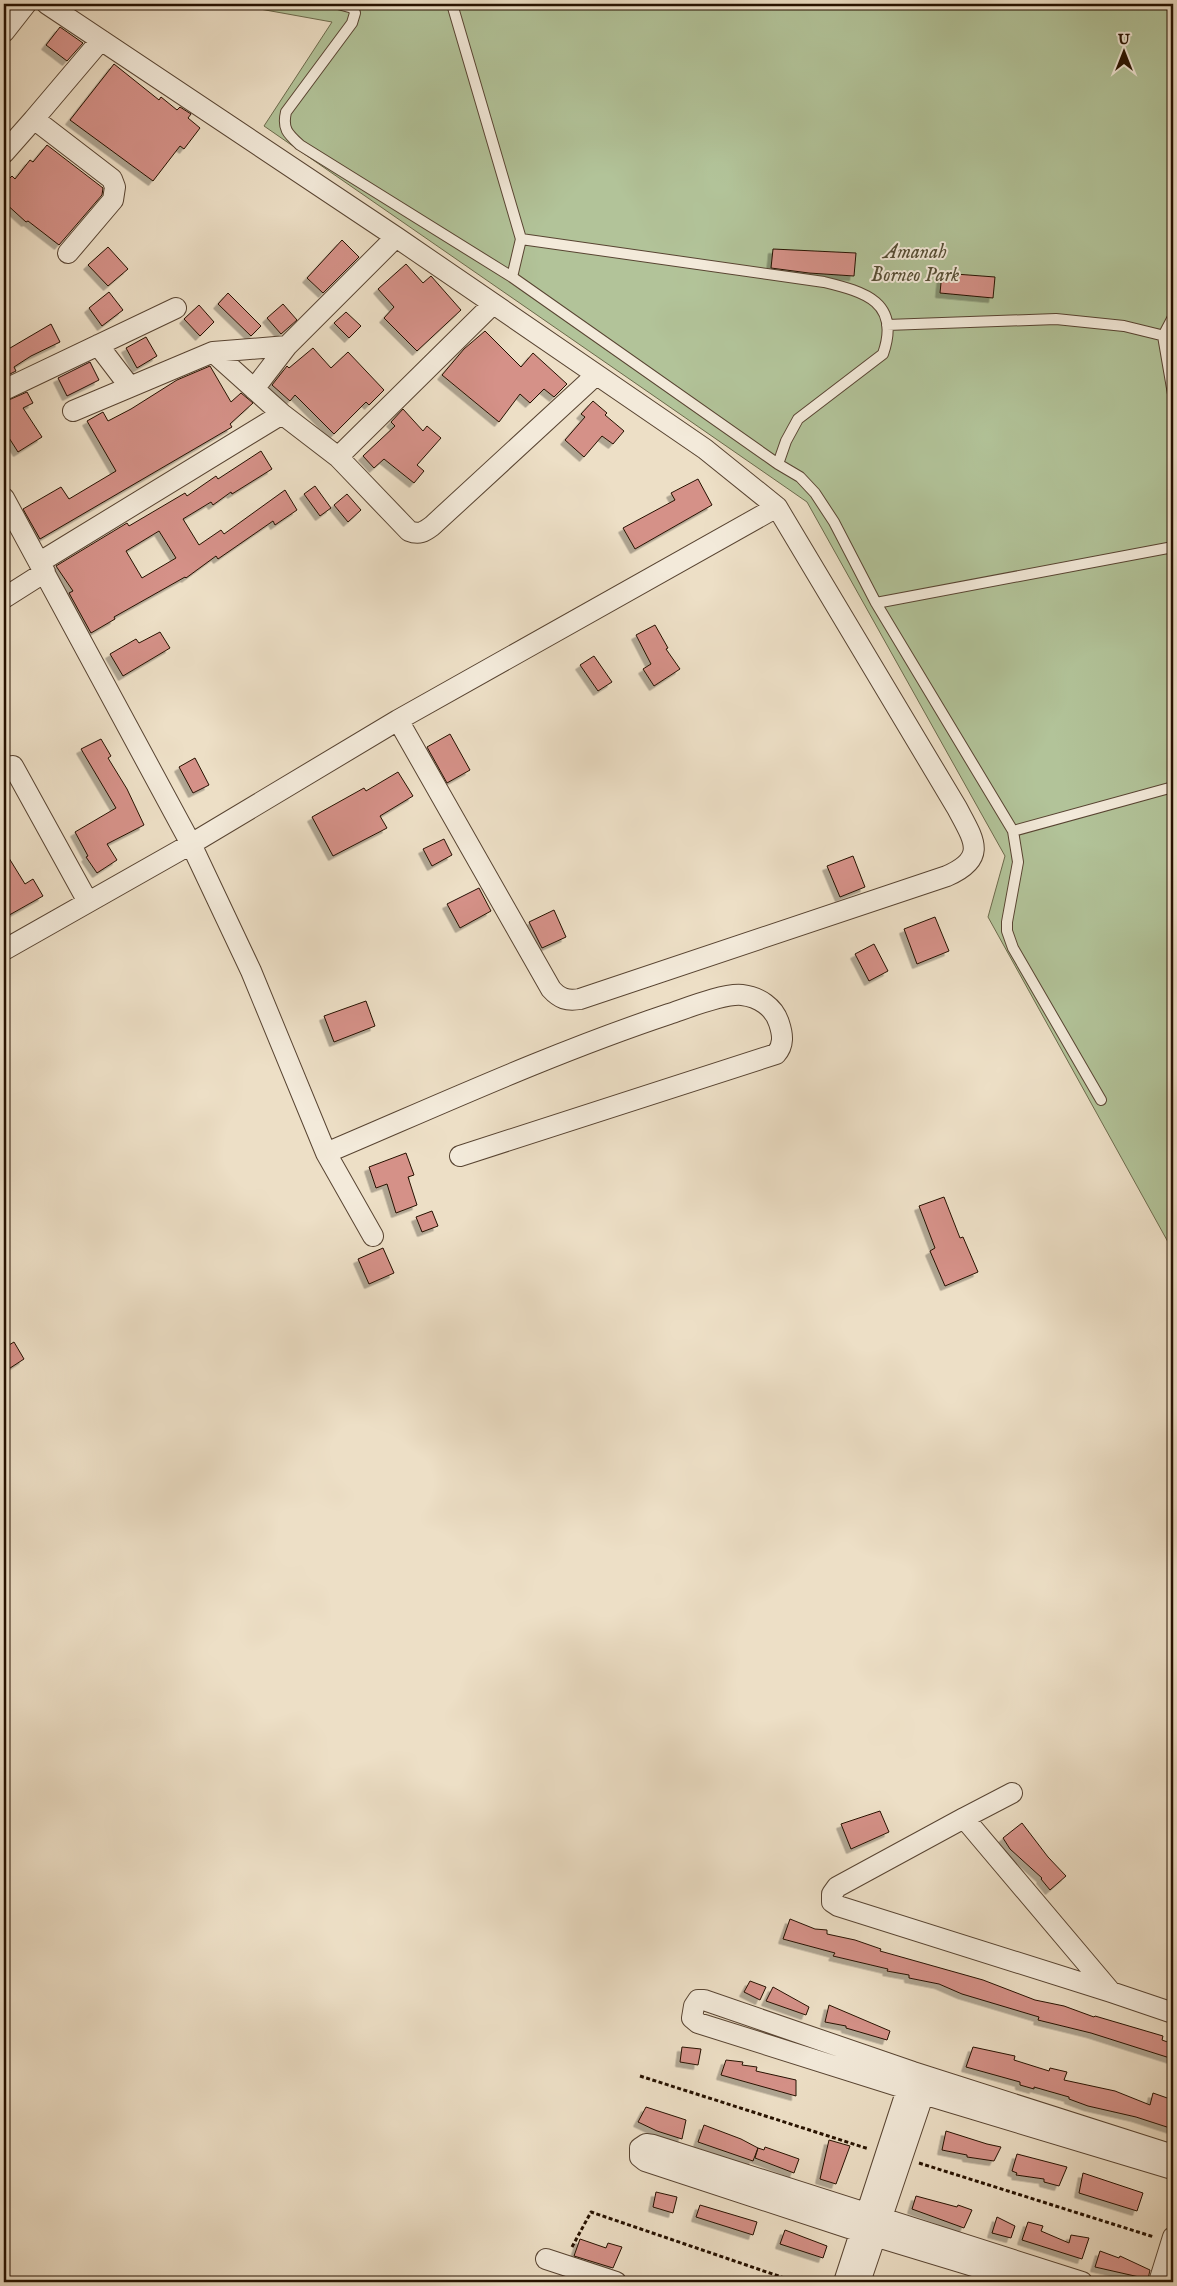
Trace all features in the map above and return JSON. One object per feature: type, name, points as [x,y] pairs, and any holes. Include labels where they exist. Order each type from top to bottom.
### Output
[{"type":"street","points":[[4,32],[26,4]]},
{"type":"street","points":[[47,4],[396,237],[705,449],[777,507],[969,831],[974,845],[973,854],[970,862],[964,868],[947,876],[580,999],[569,1001],[558,997],[552,989],[398,720]]},
{"type":"street","points":[[4,153],[101,40]]},
{"type":"street","points":[[34,120],[112,178],[115,183],[113,200],[68,253]]},
{"type":"street","points":[[254,389],[287,346],[396,237]]},
{"type":"street","points":[[338,457],[493,304]]},
{"type":"street","points":[[4,390],[176,308]]},
{"type":"street","points":[[98,345],[130,387]]},
{"type":"street","points":[[73,411],[213,352],[287,346]]},
{"type":"street","points":[[213,352],[282,414],[338,457],[409,531],[416,534],[423,533],[432,526],[596,375]]},
{"type":"street","points":[[4,598],[43,567],[282,414]]},
{"type":"street","points":[[4,498],[43,567],[191,844],[251,971],[326,1153],[373,1236]]},
{"type":"street","points":[[6,944],[88,902],[191,844],[398,720],[777,507]]},
{"type":"street","points":[[13,766],[88,902]]},
{"type":"street","points":[[326,1153],[584,1045],[711,1000],[741,994],[760,1000],[771,1008],[779,1021],[782,1048],[776,1054],[460,1156]]},
{"type":"street","points":[[1012,1793],[837,1887],[832,1894],[832,1902],[838,1906],[1173,2013]]},
{"type":"street","points":[[964,1818],[1111,1992]]},
{"type":"street","points":[[918,2083],[704,2000],[698,2000],[694,2006],[692,2018],[698,2023],[918,2083],[1173,2164]]},
{"type":"street","points":[[844,2282],[871,2225],[918,2083]]},
{"type":"street","points":[[1026,2282],[871,2225],[653,2145],[646,2144],[640,2148],[639,2154],[641,2159],[871,2225],[1082,2282]]},
{"type":"street","points":[[860,2282],[871,2225]]},
{"type":"street","points":[[1158,2282],[1172,2240]]},
{"type":"street","points":[[546,2259],[616,2282]]},
{"type":"lane","points":[[338,4],[353,8],[355,13],[352,23],[286,112],[285,131],[300,145],[512,277],[778,464],[800,477],[815,493],[834,522],[876,603],[1013,830],[1018,862],[1007,922],[1010,940],[1101,1100]]},
{"type":"lane","points":[[452,4],[521,239],[512,277]]},
{"type":"lane","points":[[521,239],[824,282],[857,290],[873,298],[883,310],[887,325],[888,338],[883,354],[798,419],[786,441],[778,464]]},
{"type":"lane","points":[[1173,317],[1168,337],[1173,394]]},
{"type":"lane","points":[[887,325],[1056,319],[1124,326],[1168,337]]},
{"type":"lane","points":[[876,603],[1173,547]]},
{"type":"lane","points":[[1013,830],[1173,787]]},
{"type":"path","points":[[640,2076],[894,2156],[1172,2240]]},
{"type":"path","points":[[572,2248],[591,2212],[796,2282]]},
{"type":"green space","name":"Amanah Borneo Park","points":[[232,4],[1173,4],[1173,1251],[988,917],[1005,856],[807,502],[264,126],[332,22]]},
{"type":"building","points":[[60,27],[83,43],[67,61],[46,45]]},
{"type":"building","points":[[114,64],[159,100],[161,97],[177,110],[180,107],[191,114],[188,118],[200,128],[184,149],[180,146],[153,181],[70,120]]},
{"type":"building","points":[[47,145],[103,188],[102,195],[59,245],[28,221],[26,222],[4,202],[4,184],[12,176],[15,179],[30,160],[33,162]]},
{"type":"building","points":[[342,240],[359,257],[323,293],[307,278]]},
{"type":"building","points":[[108,247],[128,269],[108,286],[88,265]]},
{"type":"building","points":[[773,249],[856,253],[854,276],[771,268]]},
{"type":"building","points":[[406,264],[423,283],[431,276],[461,310],[417,351],[384,318],[394,307],[378,289]]},
{"type":"building","points":[[942,273],[995,277],[993,298],[940,293]]},
{"type":"building","points":[[109,292],[123,310],[102,326],[89,308]]},
{"type":"building","points":[[228,293],[261,326],[251,336],[218,304]]},
{"type":"building","points":[[283,304],[297,320],[281,334],[267,318]]},
{"type":"building","points":[[199,305],[214,322],[200,336],[184,319]]},
{"type":"building","points":[[346,312],[361,326],[349,338],[334,323]]},
{"type":"building","points":[[51,324],[60,342],[31,356],[14,367],[16,371],[4,377],[4,349],[5,351]]},
{"type":"building","points":[[485,331],[521,367],[533,353],[567,384],[554,397],[544,389],[530,403],[520,394],[499,422],[442,375],[464,349]]},
{"type":"building","points":[[146,337],[157,356],[137,368],[126,348]]},
{"type":"building","points":[[313,348],[331,368],[348,352],[384,390],[369,405],[366,402],[334,434],[295,395],[290,401],[272,385],[287,366],[289,368]]},
{"type":"building","points":[[90,362],[99,380],[67,396],[58,378]]},
{"type":"building","points":[[210,366],[231,402],[241,393],[253,403],[230,424],[232,427],[40,539],[23,509],[61,487],[69,499],[116,471],[87,421],[103,412],[108,421],[177,380]]},
{"type":"building","points":[[27,392],[33,403],[23,408],[42,437],[18,452],[4,430],[4,402]]},
{"type":"building","points":[[593,401],[607,413],[605,415],[624,431],[613,444],[602,436],[584,457],[565,440],[585,417],[581,414]]},
{"type":"building","points":[[403,409],[423,431],[427,426],[441,438],[417,465],[424,471],[414,483],[384,459],[374,468],[363,456],[395,426],[391,422]]},
{"type":"building","points":[[261,451],[272,469],[232,494],[231,492],[213,505],[211,502],[183,519],[199,545],[221,530],[224,534],[285,490],[297,510],[275,525],[273,521],[218,559],[216,556],[186,578],[114,617],[115,619],[91,633],[69,593],[73,591],[56,566],[127,523],[129,526],[185,493],[187,496],[216,476],[218,479]],"holes":[[[159,531],[176,558],[142,578],[126,551]]]},
{"type":"building","points":[[698,479],[712,505],[635,549],[623,528],[675,500],[671,493]]},
{"type":"building","points":[[315,486],[331,508],[320,516],[304,494]]},
{"type":"building","points":[[347,494],[361,510],[348,522],[334,505]]},
{"type":"building","points":[[655,625],[668,648],[666,649],[680,669],[654,686],[643,669],[651,664],[636,635]]},
{"type":"building","points":[[160,632],[170,648],[123,676],[110,654],[136,639],[139,643]]},
{"type":"building","points":[[594,656],[612,682],[598,691],[580,665]]},
{"type":"building","points":[[450,734],[470,770],[447,783],[427,747]]},
{"type":"building","points":[[101,739],[111,756],[108,758],[127,789],[144,825],[107,844],[117,860],[97,873],[86,857],[88,856],[75,832],[116,808],[81,749]]},
{"type":"building","points":[[195,758],[209,785],[193,793],[179,767]]},
{"type":"building","points":[[398,772],[413,796],[380,816],[387,828],[333,856],[312,817],[364,788],[366,791]]},
{"type":"building","points":[[444,839],[452,855],[432,866],[423,849]]},
{"type":"building","points":[[4,850],[25,884],[33,879],[43,896],[4,918]]},
{"type":"building","points":[[853,856],[865,887],[840,897],[827,866]]},
{"type":"building","points":[[479,888],[491,911],[460,928],[447,904]]},
{"type":"building","points":[[554,910],[566,937],[542,948],[529,922]]},
{"type":"building","points":[[935,917],[949,951],[917,964],[904,929]]},
{"type":"building","points":[[874,944],[888,971],[869,981],[855,954]]},
{"type":"building","points":[[366,1001],[375,1026],[334,1042],[324,1016]]},
{"type":"building","points":[[406,1153],[414,1175],[408,1177],[417,1205],[396,1213],[387,1184],[376,1188],[369,1167]]},
{"type":"building","points":[[944,1197],[960,1238],[963,1237],[978,1272],[945,1286],[930,1251],[935,1248],[919,1206]]},
{"type":"building","points":[[432,1211],[438,1226],[422,1232],[416,1217]]},
{"type":"building","points":[[383,1248],[394,1273],[369,1284],[358,1259]]},
{"type":"building","points":[[14,1342],[24,1359],[4,1372],[4,1348]]},
{"type":"building","points":[[880,1811],[889,1832],[851,1849],[841,1824]]},
{"type":"building","points":[[1022,1823],[1048,1857],[1066,1876],[1050,1890],[1042,1878],[1010,1849],[1003,1838]]},
{"type":"building","points":[[790,1919],[815,1929],[827,1930],[827,1934],[855,1940],[881,1949],[880,1951],[983,1980],[1035,2000],[1064,2006],[1094,2017],[1163,2036],[1162,2040],[1173,2044],[1173,2059],[1091,2033],[1038,2020],[1039,2017],[962,1994],[939,1984],[909,1978],[909,1975],[833,1956],[835,1953],[783,1939]]},
{"type":"building","points":[[750,1981],[766,1987],[760,2000],[744,1992]]},
{"type":"building","points":[[773,1987],[809,2007],[806,2015],[766,2001]]},
{"type":"building","points":[[829,2005],[890,2031],[887,2040],[846,2028],[846,2026],[825,2022]]},
{"type":"building","points":[[682,2047],[701,2049],[698,2065],[680,2062]]},
{"type":"building","points":[[973,2047],[1015,2056],[1014,2060],[1049,2071],[1050,2068],[1067,2072],[1064,2080],[1115,2091],[1150,2105],[1153,2093],[1173,2100],[1173,2129],[1136,2117],[1088,2106],[1069,2099],[1069,2097],[1020,2085],[1020,2082],[966,2067]]},
{"type":"building","points":[[726,2060],[743,2062],[742,2065],[757,2067],[756,2071],[796,2080],[796,2096],[721,2075]]},
{"type":"building","points":[[646,2107],[686,2120],[682,2139],[657,2131],[638,2122]]},
{"type":"building","points":[[704,2125],[741,2139],[758,2148],[753,2161],[698,2142]]},
{"type":"building","points":[[946,2131],[1001,2147],[994,2161],[967,2157],[967,2155],[942,2150]]},
{"type":"building","points":[[829,2140],[850,2146],[836,2184],[820,2179]]},
{"type":"building","points":[[765,2147],[799,2159],[794,2173],[755,2158],[758,2148],[764,2150]]},
{"type":"building","points":[[1017,2154],[1067,2167],[1059,2186],[1044,2182],[1044,2179],[1016,2175],[1017,2173],[1012,2171]]},
{"type":"building","points":[[1083,2173],[1143,2193],[1137,2211],[1079,2193]]},
{"type":"building","points":[[656,2192],[677,2197],[673,2213],[653,2207]]},
{"type":"building","points":[[916,2196],[972,2210],[964,2228],[912,2209]]},
{"type":"building","points":[[700,2205],[757,2222],[753,2235],[696,2217]]},
{"type":"building","points":[[997,2217],[1015,2226],[1011,2238],[992,2233]]},
{"type":"building","points":[[1028,2222],[1043,2226],[1041,2231],[1069,2243],[1071,2235],[1089,2238],[1082,2259],[1022,2240]]},
{"type":"building","points":[[785,2230],[827,2246],[823,2258],[780,2244]]},
{"type":"building","points":[[580,2239],[606,2248],[608,2243],[622,2247],[613,2268],[574,2256]]},
{"type":"building","points":[[1100,2251],[1119,2258],[1120,2256],[1150,2270],[1148,2279],[1095,2267]]}]
